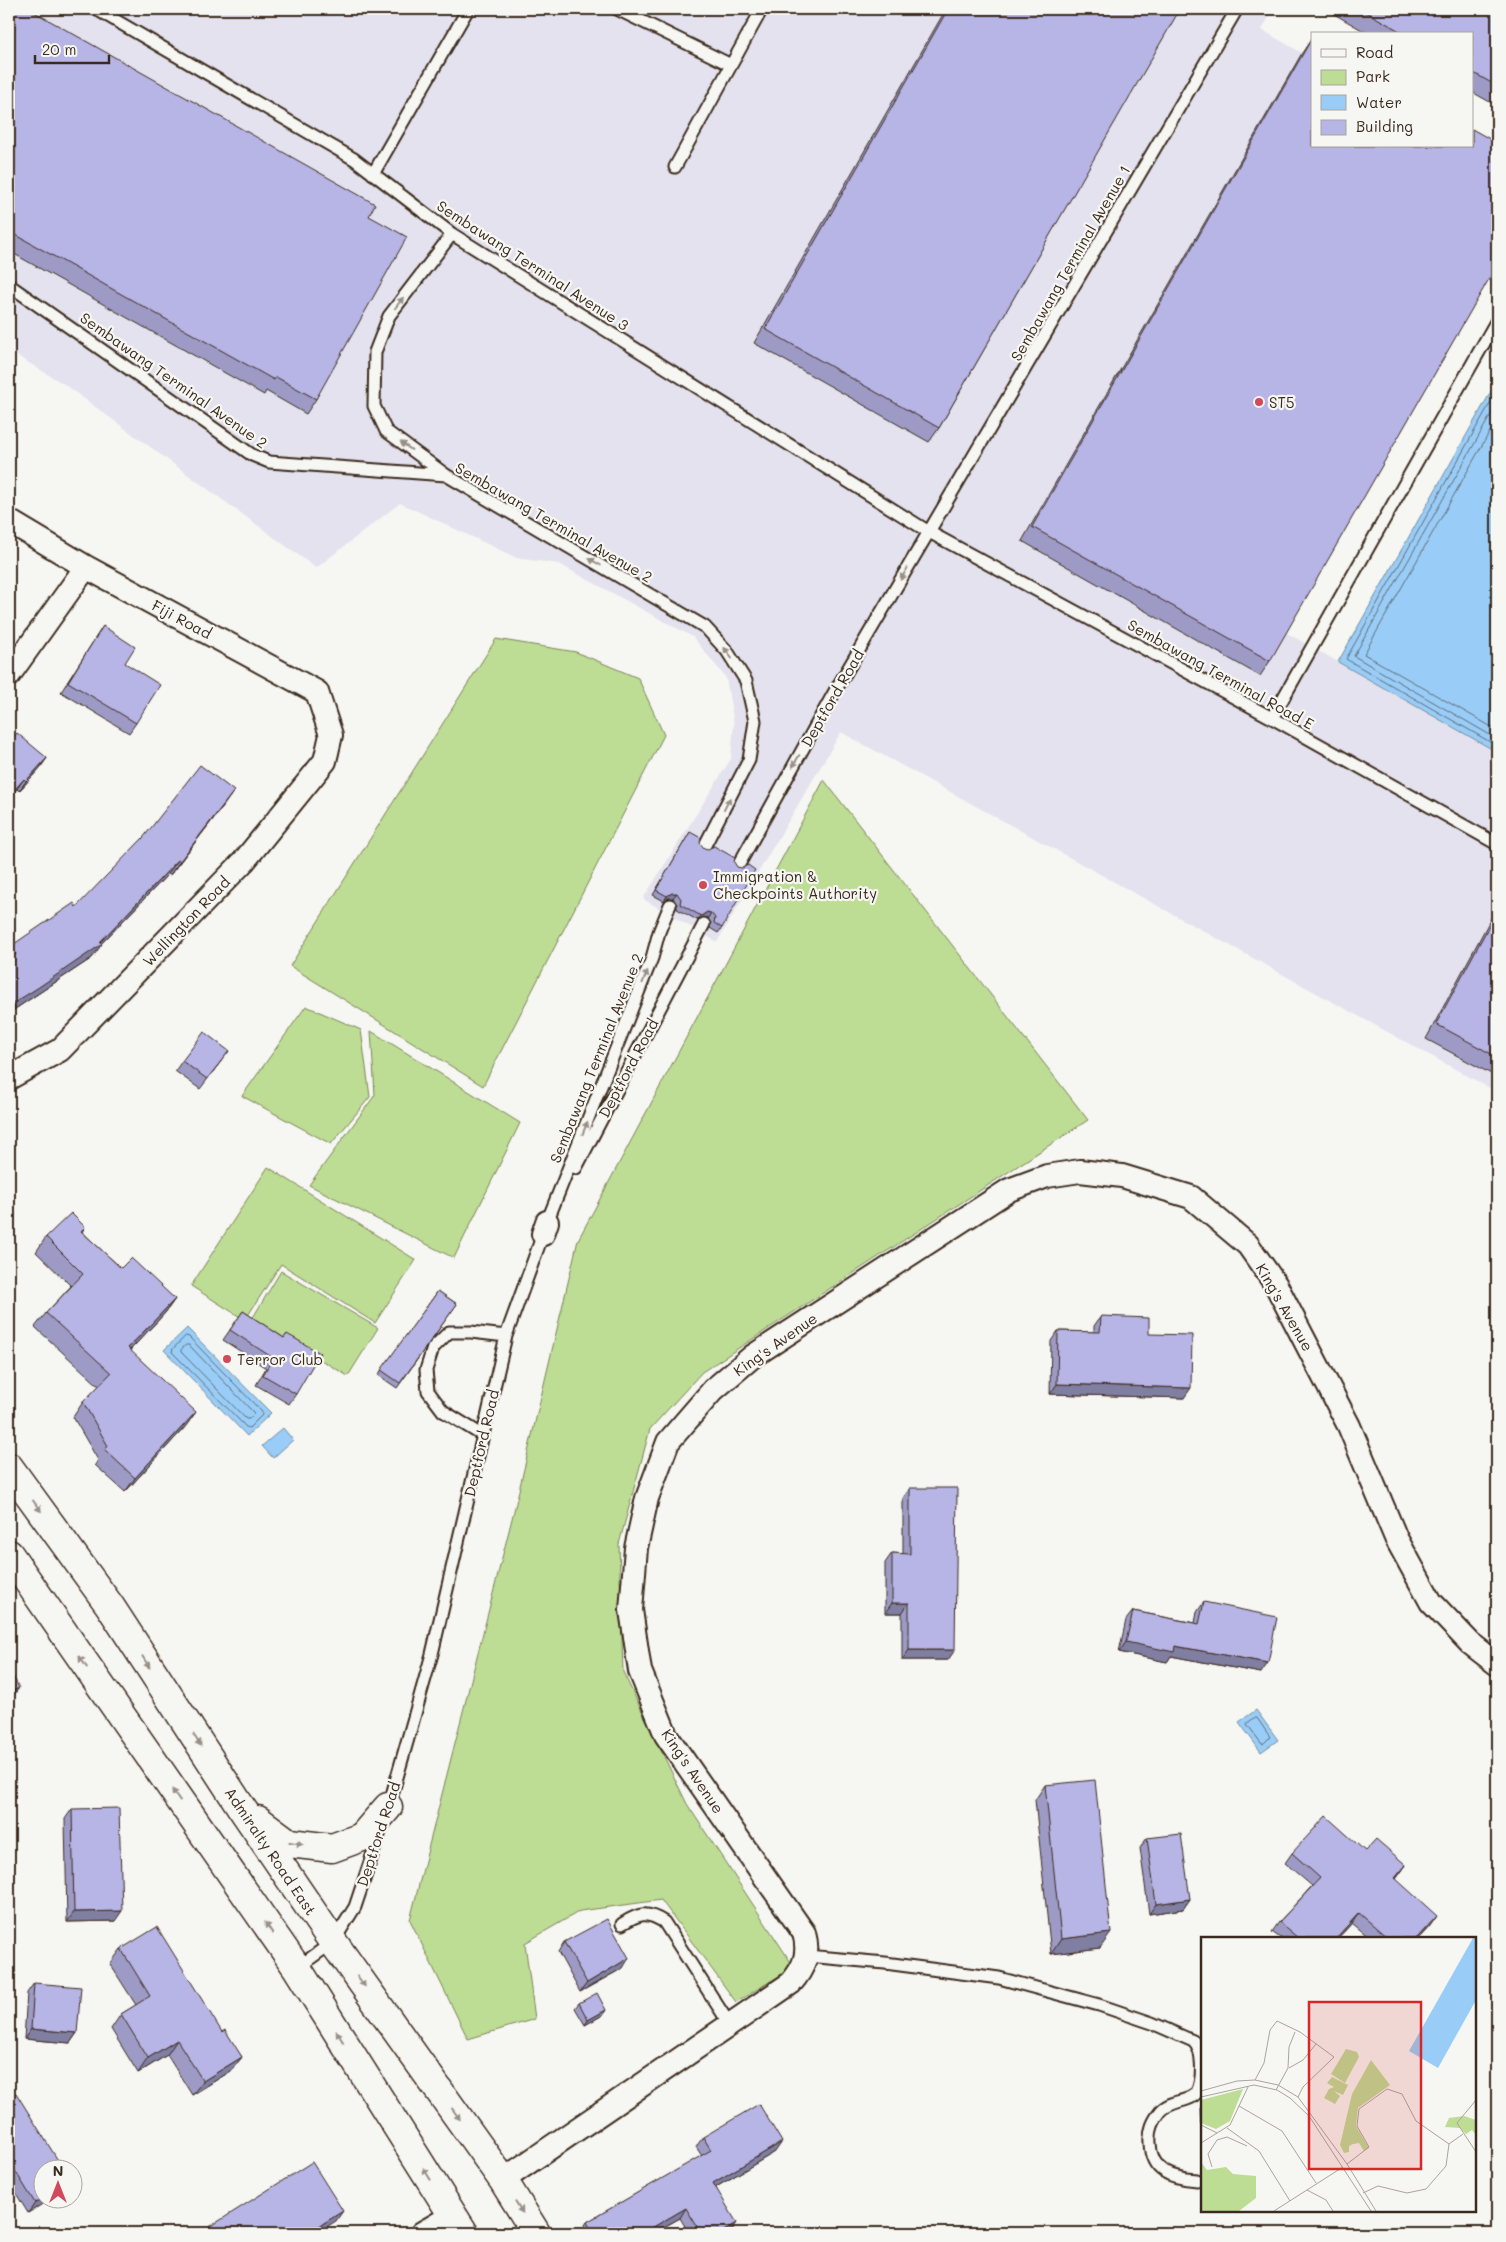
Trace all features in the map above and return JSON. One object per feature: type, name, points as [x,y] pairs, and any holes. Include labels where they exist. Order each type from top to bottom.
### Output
[{"type":"main road","name":"Admiralty Road East","points":[[9,1466],[110,1606],[241,1807],[333,1942],[503,2180],[536,2233]]},
{"type":"main road","points":[[9,1554],[297,1968],[459,2224]]},
{"type":"main road","points":[[241,1807],[289,1843],[332,1848],[362,1837],[388,1807]]},
{"type":"street","name":"Fiji Road","points":[[9,521],[86,567],[317,692],[331,735]]},
{"type":"street","points":[[9,675],[86,567]]},
{"type":"street","name":"Wellington Road","points":[[9,1078],[60,1050],[244,861],[325,761],[331,735]]},
{"type":"street","name":"King's Avenue","points":[[807,1956],[807,1943],[804,1933],[666,1735],[640,1671],[631,1610],[636,1548],[647,1498],[668,1442],[713,1390],[740,1367],[753,1356],[1009,1190],[1047,1176],[1080,1171],[1122,1176],[1191,1197],[1248,1245],[1276,1285],[1349,1426],[1396,1538],[1431,1602],[1470,1643],[1497,1664]]},
{"type":"street","points":[[503,2180],[791,1983],[801,1972],[807,1956]]},
{"type":"street","points":[[422,2233],[459,2224]]},
{"type":"lane","name":"Sembawang Terminal Avenue 3","points":[[96,9],[354,159],[452,234],[929,532]]},
{"type":"lane","points":[[373,174],[468,9]]},
{"type":"lane","points":[[617,9],[731,65]]},
{"type":"lane","points":[[675,167],[762,9]]},
{"type":"lane","name":"Sembawang Terminal Avenue 1","points":[[929,532],[1237,9]]},
{"type":"lane","points":[[446,475],[386,431],[374,406],[375,352],[389,316],[452,234]]},
{"type":"lane","name":"Sembawang Terminal Avenue 2","points":[[9,285],[252,455],[269,462],[446,475],[705,627],[727,651],[746,681],[755,721],[749,760],[704,847]]},
{"type":"lane","points":[[1272,718],[1497,320]]},
{"type":"lane","name":"Sembawang Terminal Road E","points":[[929,532],[1272,718],[1497,844]]},
{"type":"lane","name":"Deptford Road","points":[[738,866],[835,691],[929,532]]},
{"type":"lane","name":"Sembawang Terminal Avenue 2","points":[[545,1228],[652,958],[659,932],[670,905]]},
{"type":"lane","name":"Deptford Road","points":[[297,1968],[333,1942],[355,1907],[388,1807],[432,1654],[506,1336],[530,1266],[545,1228],[704,924]]},
{"type":"lane","points":[[482,1435],[443,1411],[428,1391],[426,1370],[433,1348],[449,1332],[471,1332],[506,1336]]},
{"type":"lane","points":[[622,1924],[637,1915],[654,1915],[664,1922],[730,2025]]},
{"type":"lane","points":[[807,1956],[885,1963],[1000,1978],[1099,2005],[1152,2023],[1193,2041],[1198,2046],[1200,2067],[1197,2093],[1192,2098],[1174,2102],[1163,2109],[1152,2122],[1150,2139],[1151,2157],[1158,2166],[1167,2173],[1182,2179],[1197,2180]]},
{"type":"shaded area","points":[[9,9],[1273,9],[1262,30],[1302,53],[1022,541],[1285,632],[1497,752],[1497,1092],[841,732],[717,942],[643,899],[731,759],[734,724],[726,678],[693,637],[559,564],[517,558],[400,503],[316,568],[64,384],[9,351]]},
{"type":"green space","points":[[496,639],[576,652],[638,678],[664,735],[483,1086],[290,966]]},
{"type":"green space","points":[[824,780],[1088,1120],[702,1372],[650,1429],[619,1544],[623,1672],[687,1804],[794,1967],[736,2002],[661,1900],[580,1911],[525,1943],[535,2019],[468,2039],[410,1920],[516,1503],[578,1240]]},
{"type":"green space","points":[[306,1006],[361,1030],[370,1097],[331,1144],[242,1096]]},
{"type":"green space","points":[[371,1031],[520,1123],[454,1258],[309,1185],[375,1095]]},
{"type":"green space","points":[[268,1167],[416,1260],[375,1323],[281,1264],[245,1320],[191,1286]]},
{"type":"green space","points":[[281,1271],[378,1328],[348,1376],[252,1319]]},
{"type":"water","points":[[1497,381],[1497,752],[1338,662]]},
{"type":"water","points":[[187,1328],[271,1413],[247,1436],[164,1350]]},
{"type":"water","points":[[283,1428],[293,1440],[273,1458],[262,1446]]},
{"type":"water","points":[[1256,1710],[1278,1740],[1261,1752],[1239,1722]]},
{"type":"building","points":[[9,9],[29,9],[375,204],[369,216],[407,237],[316,399],[276,377],[274,380],[9,231]]},
{"type":"building","points":[[948,9],[1180,9],[939,428],[765,329]]},
{"type":"building","points":[[1361,9],[1497,9],[1497,86],[1474,73],[1474,32],[1401,32]]},
{"type":"building","name":"ST5","points":[[1311,40],[1311,148],[1474,148],[1474,130],[1497,143],[1497,265],[1270,661],[1032,527]]},
{"type":"building","points":[[103,626],[135,647],[125,663],[160,685],[136,723],[68,682]]},
{"type":"building","points":[[17,733],[47,758],[9,796],[9,742]]},
{"type":"building","points":[[200,765],[234,791],[180,861],[178,860],[100,942],[102,944],[9,1006],[9,960],[16,954],[11,946],[74,903],[76,907],[143,838]]},
{"type":"building","points":[[690,832],[701,838],[700,843],[704,848],[708,849],[714,846],[735,858],[734,862],[737,867],[742,868],[748,865],[755,870],[722,928],[714,923],[715,918],[711,913],[707,912],[701,916],[680,904],[681,899],[677,893],[667,896],[656,890]]},
{"type":"building","points":[[1497,911],[1497,1057],[1436,1024]]},
{"type":"building","points":[[204,1032],[229,1051],[207,1079],[182,1061]]},
{"type":"building","points":[[71,1213],[85,1227],[81,1231],[121,1268],[131,1258],[175,1299],[128,1348],[196,1412],[135,1478],[105,1450],[108,1446],[83,1402],[111,1373],[46,1313],[83,1274],[46,1237]]},
{"type":"building","points":[[438,1291],[457,1304],[400,1383],[381,1370]]},
{"type":"building","points":[[243,1311],[284,1338],[287,1334],[320,1353],[296,1394],[263,1375],[273,1358],[230,1330]]},
{"type":"building","points":[[1101,1316],[1149,1318],[1149,1334],[1192,1335],[1191,1388],[1057,1384],[1058,1331],[1100,1332]]},
{"type":"building","points":[[910,1488],[957,1488],[955,1650],[909,1650],[909,1603],[892,1603],[892,1553],[910,1554]]},
{"type":"building","points":[[1204,1602],[1277,1617],[1268,1663],[1175,1646],[1174,1652],[1126,1642],[1133,1611],[1199,1624]]},
{"type":"building","points":[[9,1668],[19,1688],[9,1693]]},
{"type":"building","points":[[1095,1780],[1111,1933],[1061,1939],[1045,1785]]},
{"type":"building","points":[[119,1808],[122,1911],[74,1912],[72,1809]]},
{"type":"building","points":[[1326,1816],[1365,1851],[1376,1839],[1406,1865],[1395,1878],[1437,1916],[1418,1937],[1387,1937],[1359,1913],[1337,1937],[1297,1937],[1279,1922],[1320,1878],[1292,1853]]},
{"type":"building","points":[[1181,1834],[1190,1899],[1156,1904],[1147,1838]]},
{"type":"building","points":[[607,1919],[629,1958],[587,1983],[564,1942]]},
{"type":"building","points":[[157,1927],[222,2032],[225,2030],[242,2057],[203,2081],[177,2040],[148,2058],[121,2014],[150,1996],[121,1949]]},
{"type":"building","points":[[34,1983],[81,1987],[77,2033],[31,2029]]},
{"type":"building","points":[[597,1993],[606,2010],[588,2020],[579,2003]]},
{"type":"building","points":[[16,2093],[58,2160],[32,2160],[32,2198],[9,2161],[9,2097]]},
{"type":"building","points":[[759,2104],[782,2142],[713,2183],[737,2223],[720,2233],[701,2233],[686,2208],[643,2233],[593,2233],[587,2222],[711,2150],[703,2137]]},
{"type":"building","points":[[312,2162],[343,2211],[308,2233],[200,2233]]},
{"type":"place","name":"ST5","points":[[1259,402]]},
{"type":"place","name":"Immigration & Checkpoints Authority","points":[[703,885]]},
{"type":"place","name":"Terror Club","points":[[227,1359]]}]
